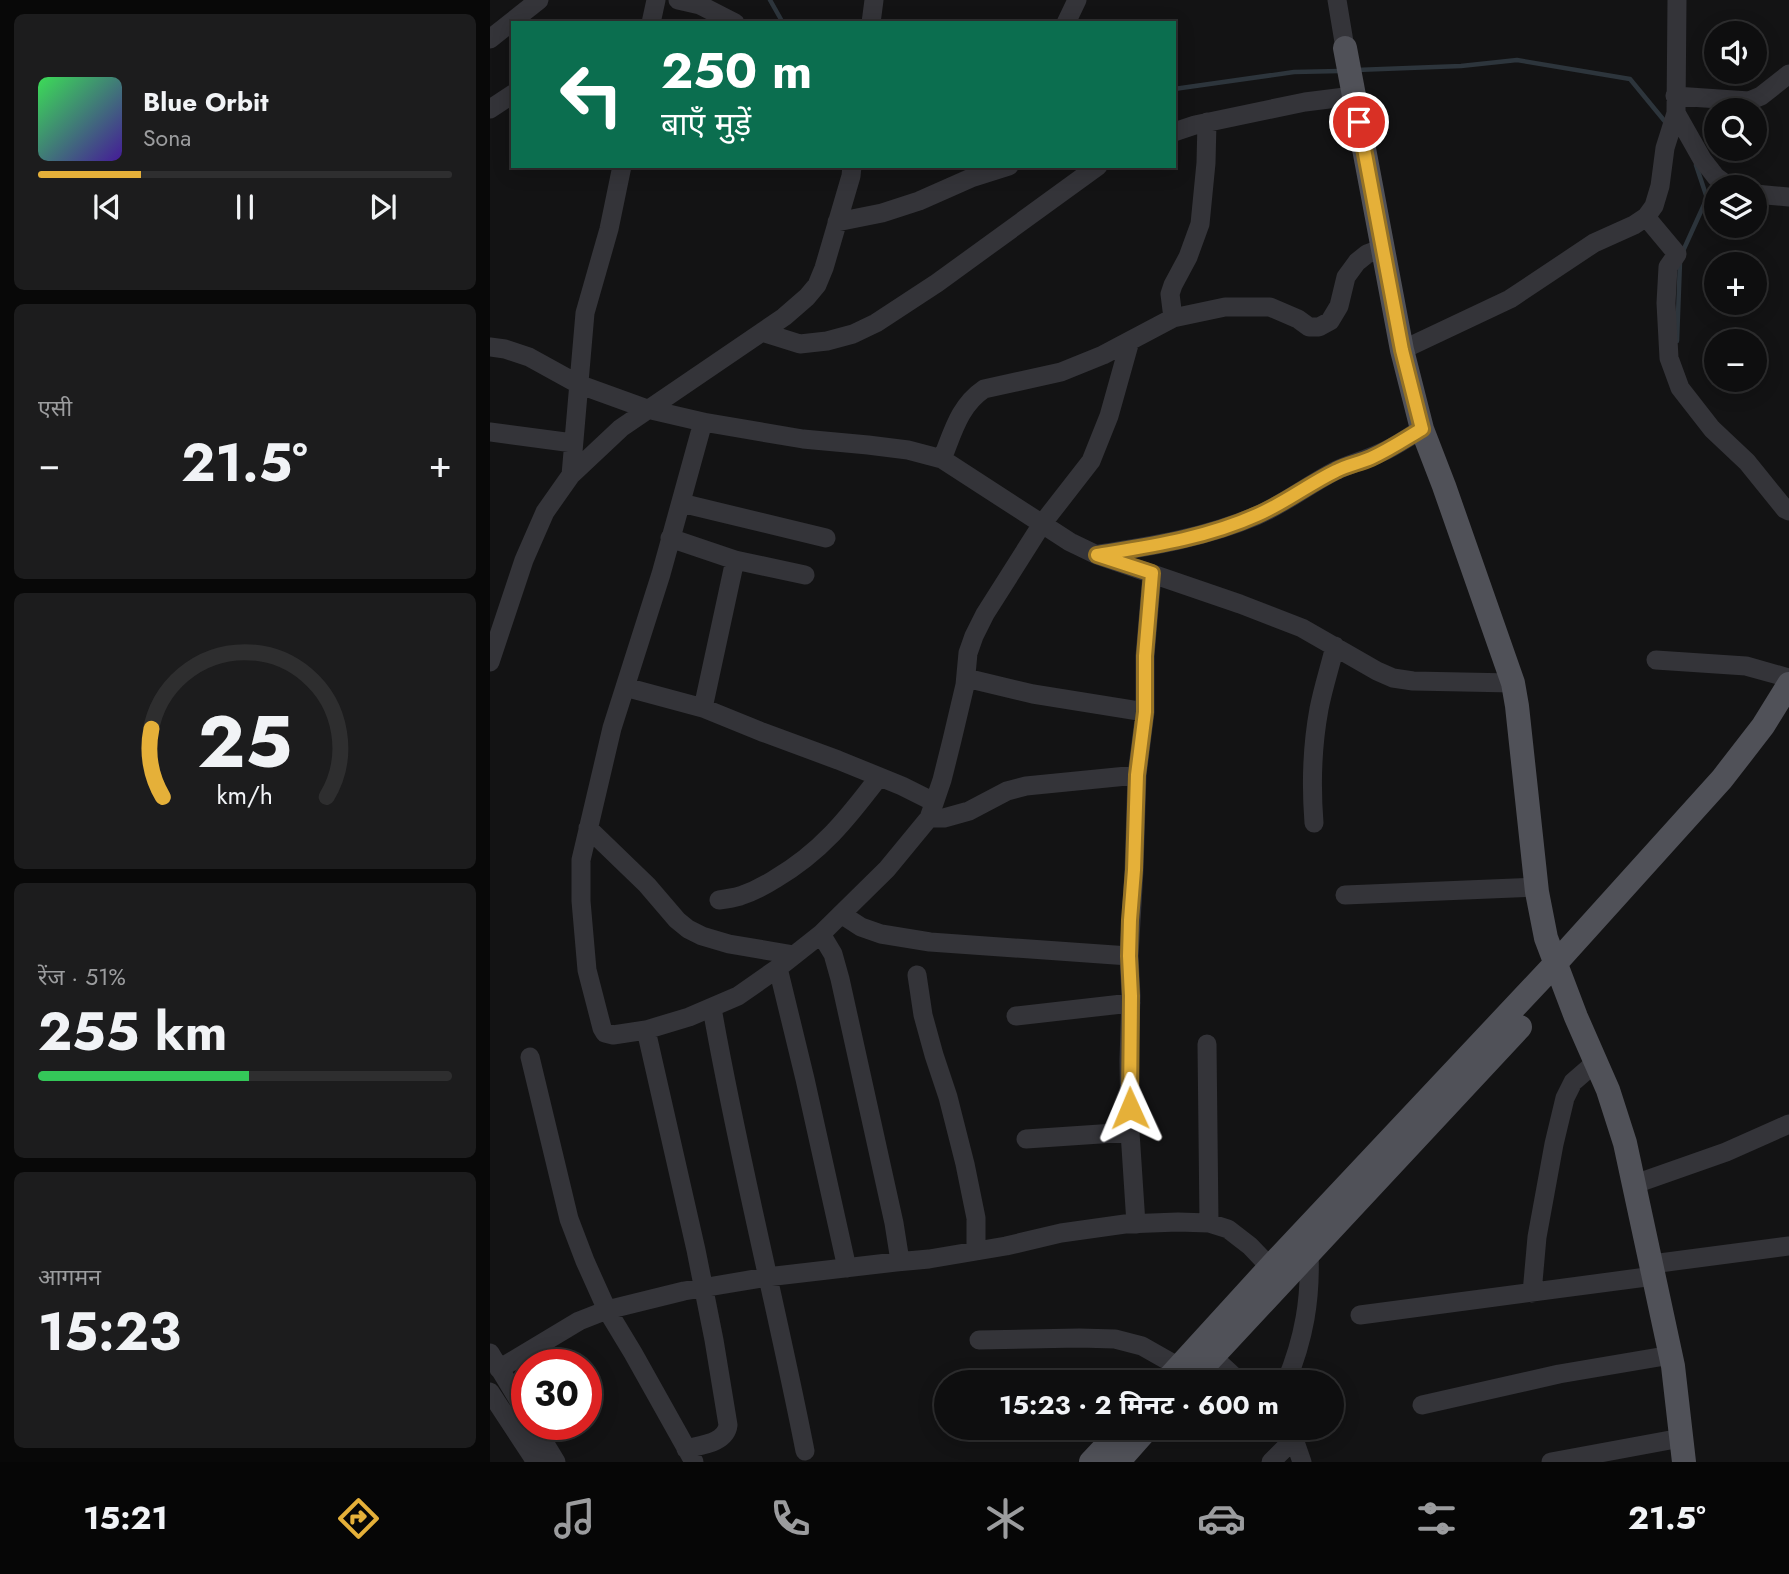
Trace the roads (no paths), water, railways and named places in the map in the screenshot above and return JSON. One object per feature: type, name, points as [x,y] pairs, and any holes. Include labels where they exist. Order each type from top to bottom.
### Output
[{"type":"main road","points":[[1345,47],[1402,350],[1422,429],[1513,683],[1536,887],[1546,938],[1613,1103],[1635,1184],[1671,1355],[1683,1450]]},
{"type":"main road","points":[[1186,1370],[1309,1252],[1473,1078],[1558,972],[1722,779],[1763,726],[1789,684]]},
{"type":"main road","points":[[1206,1351],[1270,1267],[1720,805],[1760,756],[1789,713]]},
{"type":"main road","points":[[1091,1462],[1112,1440]]},
{"type":"main road","points":[[1118,1462],[1137,1440]]},
{"type":"street","points":[[513,21],[539,0]]},
{"type":"street","points":[[651,21],[656,0]]},
{"type":"street","points":[[678,0],[700,5],[731,21]]},
{"type":"street","points":[[871,21],[874,0]]},
{"type":"street","points":[[1067,21],[1077,0]]},
{"type":"street","points":[[1337,0],[1345,47]]},
{"type":"street","points":[[1402,350],[1510,299],[1594,243],[1634,225],[1654,206],[1675,111],[1677,0]]},
{"type":"street","points":[[490,39],[511,22]]},
{"type":"street","points":[[1675,111],[1749,101],[1761,96],[1789,74]]},
{"type":"street","points":[[490,109],[511,95]]},
{"type":"street","points":[[1176,131],[1207,122],[1305,102],[1353,96]]},
{"type":"street","points":[[1675,111],[1702,159],[1714,175]]},
{"type":"street","points":[[1173,318],[1170,293],[1188,257],[1200,224],[1207,122]]},
{"type":"street","points":[[571,475],[585,313],[609,229],[622,168]]},
{"type":"street","points":[[490,662],[524,560],[545,512],[571,475],[621,428],[784,317],[807,297],[817,285],[824,268],[852,168]]},
{"type":"street","points":[[837,222],[882,213],[919,201],[971,178],[1003,168]]},
{"type":"street","points":[[762,331],[800,344],[853,334],[876,323],[937,283],[1095,168]]},
{"type":"street","points":[[1767,195],[1789,197]]},
{"type":"street","points":[[1646,216],[1677,254],[1668,267],[1666,303],[1669,358],[1680,388],[1712,429],[1747,462],[1789,511]]},
{"type":"street","points":[[942,459],[964,406],[984,389],[1061,372],[1103,355],[1173,318],[1225,307],[1270,307],[1309,327],[1320,327],[1330,321],[1339,306],[1346,277],[1357,262],[1367,254],[1383,248]]},
{"type":"street","points":[[703,422],[612,728],[581,860],[581,901],[587,970],[598,1017],[605,1033],[613,1035],[646,1030],[712,1008],[738,996],[778,968],[821,934],[887,869],[931,810],[949,753],[966,678],[968,653],[974,636],[1042,524],[1091,461],[1110,416],[1130,341]]},
{"type":"street","points":[[490,347],[530,357],[578,384],[647,409],[703,422],[803,439],[868,444],[942,459],[1070,542],[1097,555],[1303,628],[1393,678],[1413,681],[1513,683]]},
{"type":"street","points":[[1097,555],[1192,537],[1258,515],[1337,470],[1385,452],[1422,429]]},
{"type":"street","points":[[490,432],[573,443]]},
{"type":"street","points":[[681,503],[826,538]]},
{"type":"street","points":[[670,538],[735,559],[805,575]]},
{"type":"street","points":[[703,708],[735,559]]},
{"type":"street","points":[[1136,1224],[1130,1132],[1129,956],[1137,775],[1145,712],[1145,656],[1152,573]]},
{"type":"street","points":[[1314,823],[1311,790],[1314,749],[1319,708],[1335,646]]},
{"type":"street","points":[[1656,660],[1746,666],[1789,678]]},
{"type":"street","points":[[966,678],[1033,694],[1145,712]]},
{"type":"street","points":[[625,687],[703,708],[879,777],[944,818],[969,811],[1007,791],[1026,786],[1137,775]]},
{"type":"street","points":[[719,900],[740,896],[763,886],[820,848],[879,777]]},
{"type":"street","points":[[588,828],[688,929],[729,944],[794,955]]},
{"type":"street","points":[[1345,895],[1536,887]]},
{"type":"street","points":[[841,914],[861,927],[881,934],[918,940],[1129,956]]},
{"type":"street","points":[[821,934],[833,954],[840,979],[900,1261]]},
{"type":"street","points":[[778,968],[847,1268]]},
{"type":"street","points":[[917,975],[923,1015],[965,1164],[976,1218],[976,1251]]},
{"type":"street","points":[[1016,1016],[1131,1003]]},
{"type":"street","points":[[712,1008],[727,1095],[788,1362],[805,1451]]},
{"type":"street","points":[[530,1057],[569,1219],[585,1261],[607,1310],[690,1456],[722,1438],[728,1425],[703,1288],[646,1030]]},
{"type":"street","points":[[1207,1044],[1209,1223]]},
{"type":"street","points":[[1532,1293],[1537,1237],[1565,1098],[1573,1082],[1596,1062]]},
{"type":"street","points":[[1635,1184],[1726,1152],[1789,1124]]},
{"type":"street","points":[[1026,1139],[1130,1132]]},
{"type":"street","points":[[511,1388],[495,1361],[607,1310],[703,1288],[929,1259],[1060,1233],[1178,1222],[1209,1223],[1228,1228],[1270,1267]]},
{"type":"street","points":[[1360,1315],[1532,1293],[1789,1246]]},
{"type":"street","points":[[1291,1370],[1305,1325],[1309,1252]]},
{"type":"street","points":[[979,1340],[1115,1339],[1142,1346],[1170,1370]]},
{"type":"street","points":[[1206,1351],[1227,1370]]},
{"type":"street","points":[[1422,1405],[1559,1374],[1671,1355]]},
{"type":"street","points":[[490,1392],[536,1462]]},
{"type":"street","points":[[543,1440],[556,1462]]},
{"type":"street","points":[[1271,1462],[1285,1440]]},
{"type":"street","points":[[1292,1440],[1302,1462]]},
{"type":"street","points":[[1551,1462],[1683,1450]]},
{"type":"waterway","points":[[770,0],[782,21]]},
{"type":"waterway","points":[[1356,70],[1461,66],[1517,60],[1630,79],[1667,124]]},
{"type":"waterway","points":[[1176,89],[1294,72],[1340,71]]},
{"type":"waterway","points":[[1683,251],[1707,198],[1696,165]]},
{"type":"waterway","points":[[1677,341],[1680,262]]}]
